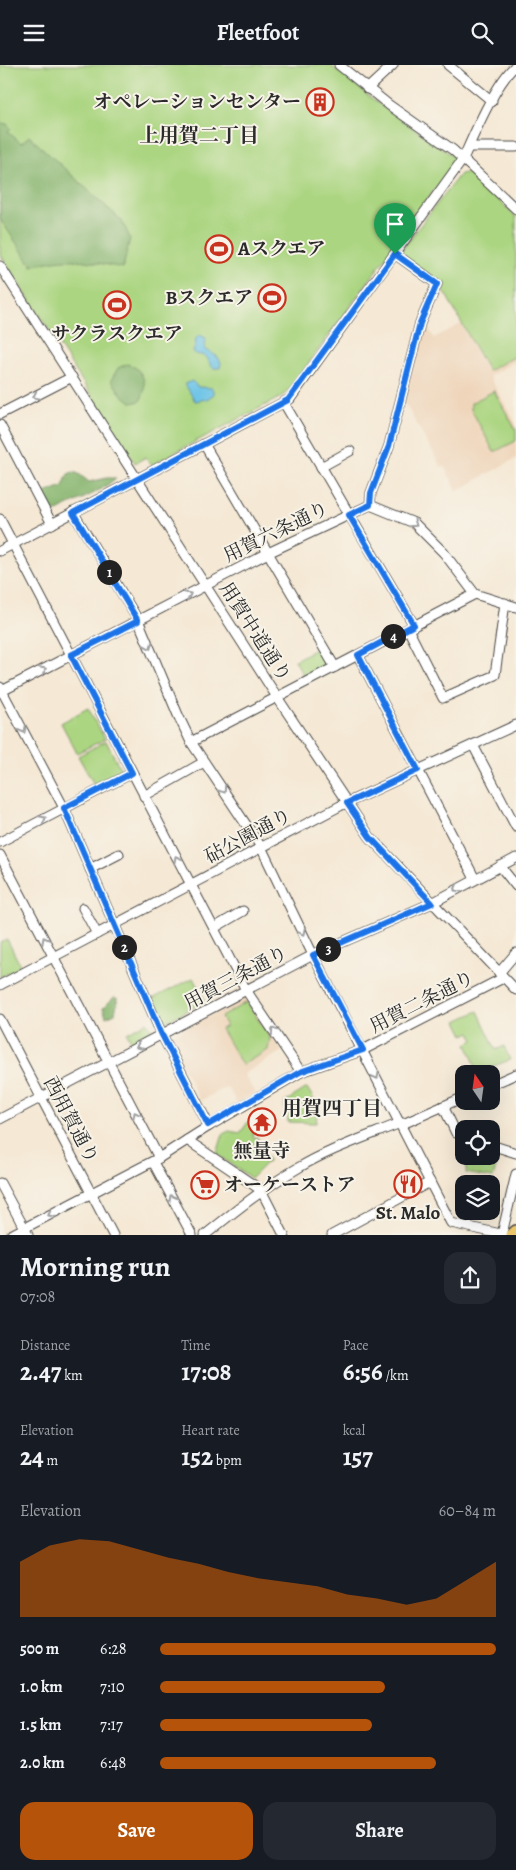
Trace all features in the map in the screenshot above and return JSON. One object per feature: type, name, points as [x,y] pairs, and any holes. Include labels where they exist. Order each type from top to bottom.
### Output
[{"type":"main road","points":[[506,1235],[516,1231]]},
{"type":"street","points":[[339,65],[367,89],[429,131],[464,159],[516,209]]},
{"type":"street","points":[[367,89],[393,65]]},
{"type":"street","points":[[448,65],[492,101]]},
{"type":"street","points":[[0,551],[284,403],[292,396],[464,159],[502,81],[516,65]]},
{"type":"street","points":[[469,147],[516,147]]},
{"type":"street","points":[[395,254],[437,284],[420,323],[389,446],[371,493],[370,505],[414,523],[444,553],[475,594],[516,607]]},
{"type":"street","name":"用賀中道通り","points":[[2,272],[72,377],[277,697],[370,837],[515,988]]},
{"type":"street","points":[[0,414],[72,377]]},
{"type":"street","points":[[284,403],[411,627],[443,698],[495,675],[505,603]]},
{"type":"street","points":[[0,425],[52,524]]},
{"type":"street","points":[[204,444],[335,667]]},
{"type":"street","points":[[322,467],[350,451]]},
{"type":"street","name":"用賀六条通り","points":[[1,690],[268,553],[370,505]]},
{"type":"street","points":[[73,513],[138,621],[191,741],[261,847],[313,955],[451,1223],[506,1235],[516,1174]]},
{"type":"street","points":[[0,519],[246,990],[300,1072]]},
{"type":"street","points":[[191,741],[475,594]]},
{"type":"street","points":[[358,655],[475,879]]},
{"type":"street","points":[[1,690],[64,808],[162,1035],[208,1125]]},
{"type":"street","name":"砧公園通り","points":[[0,985],[347,803],[516,725]]},
{"type":"street","points":[[473,745],[516,827]]},
{"type":"street","points":[[144,796],[204,762]]},
{"type":"street","points":[[0,842],[132,773]]},
{"type":"street","points":[[90,869],[118,853]]},
{"type":"street","points":[[0,855],[108,1062],[192,1235]]},
{"type":"street","name":"用賀三条通り","points":[[0,1119],[313,955],[432,903],[516,858]]},
{"type":"street","points":[[500,866],[516,886]]},
{"type":"street","points":[[83,908],[96,934]]},
{"type":"street","points":[[214,928],[243,911]]},
{"type":"street","points":[[501,975],[516,953]]},
{"type":"street","name":"用賀二条通り","points":[[11,1235],[26,1231],[156,1160],[208,1125],[300,1072],[363,1050],[501,975]]},
{"type":"street","name":"西用賀通り","points":[[0,1019],[113,1235]]},
{"type":"street","points":[[500,1081],[516,1075]]},
{"type":"street","points":[[205,1235],[261,1190],[315,1159],[455,1101]]},
{"type":"street","points":[[443,1106],[455,1131]]},
{"type":"street","points":[[188,1140],[261,1190],[284,1235]]},
{"type":"street","points":[[500,1148],[516,1153]]},
{"type":"street","points":[[332,1235],[430,1182]]},
{"type":"street","points":[[0,1183],[26,1231]]},
{"type":"shaded area","points":[[461,324],[487,372],[516,356],[516,361],[489,376],[516,424],[516,458],[457,491],[444,466],[441,467],[403,400],[421,330],[429,329],[434,338]]},
{"type":"shaded area","points":[[247,999],[282,1051],[244,1074],[255,1093],[237,1103],[227,1087],[200,1101],[169,1036]]},
{"type":"green space","points":[[0,65],[330,65],[383,107],[453,156],[455,162],[290,389],[281,397],[151,465],[146,457],[135,463],[0,254]]},
{"type":"green space","points":[[0,123],[7,124],[11,128],[8,132],[21,143],[29,136],[122,221],[130,238],[123,268],[78,260],[56,261],[32,266],[0,219]]},
{"type":"green space","points":[[470,172],[516,217],[516,356],[488,371],[439,282],[399,253],[460,174]]},
{"type":"green space","points":[[127,364],[137,369],[141,374],[144,384],[143,396],[140,401],[132,403],[122,395],[111,380],[118,368]]},
{"type":"green space","points":[[494,391],[516,430],[516,441],[494,452],[471,409],[471,403]]},
{"type":"green space","points":[[73,472],[89,482],[116,478],[95,493],[55,512],[47,508],[42,494],[63,486],[68,474]]},
{"type":"green space","points":[[319,647],[329,664],[304,677],[295,660]]},
{"type":"green space","points":[[88,708],[105,739],[77,753],[61,723]]},
{"type":"green space","points":[[106,741],[122,772],[95,786],[78,756]]},
{"type":"green space","points":[[7,939],[21,967],[0,977],[0,942]]},
{"type":"green space","points":[[193,978],[205,1001],[164,1023],[152,999]]},
{"type":"green space","points":[[114,997],[118,999],[115,1013],[106,1017],[103,1008]]},
{"type":"green space","points":[[247,1002],[270,1038],[268,1050],[242,1065],[221,1029],[226,1026],[221,1017]]},
{"type":"green space","points":[[478,1011],[496,1050],[504,1046],[510,1060],[497,1065],[475,1065],[467,1044],[474,1040],[470,1032],[464,1035],[457,1021]]},
{"type":"green space","points":[[147,1022],[154,1034],[133,1045],[127,1033]]},
{"type":"green space","points":[[307,1088],[318,1106],[316,1123],[288,1122],[288,1111],[285,1111],[285,1102]]},
{"type":"green space","points":[[248,1122],[253,1122],[253,1137],[258,1138],[258,1147],[269,1160],[251,1178],[217,1154],[223,1134],[229,1131],[240,1133]]},
{"type":"green space","points":[[467,1165],[496,1165],[494,1175],[466,1173]]},
{"type":"water","points":[[199,335],[206,338],[205,349],[218,357],[221,363],[220,368],[213,368],[206,357],[195,354],[193,350],[196,338]]},
{"type":"water","points":[[192,381],[198,387],[212,388],[214,394],[207,399],[195,401],[185,384]]},
{"type":"place","name":"オペレーションセンター","points":[[320,102]]},
{"type":"place","name":"Aスクエア","points":[[219,249]]},
{"type":"place","name":"Bスクエア","points":[[272,298]]},
{"type":"place","name":"サクラスクエア","points":[[117,305]]},
{"type":"place","name":"無量寺","points":[[262,1122]]},
{"type":"place","name":"St. Malo","points":[[408,1184]]},
{"type":"place","name":"オーケーストア","points":[[205,1185]]},
{"type":"district","name":"上用賀二丁目","points":[[199,135]]},
{"type":"district","name":"用賀四丁目","points":[[332,1108]]},
{"type":"route","points":[[395,254],[437,284],[420,323],[389,446],[371,493],[370,505],[349,515],[414,625],[358,655],[418,770],[347,803],[370,837],[432,903],[313,955],[363,1050],[300,1072],[208,1125],[162,1035],[64,808],[132,773],[71,655],[138,621],[73,513],[288,400],[395,254]]}]
